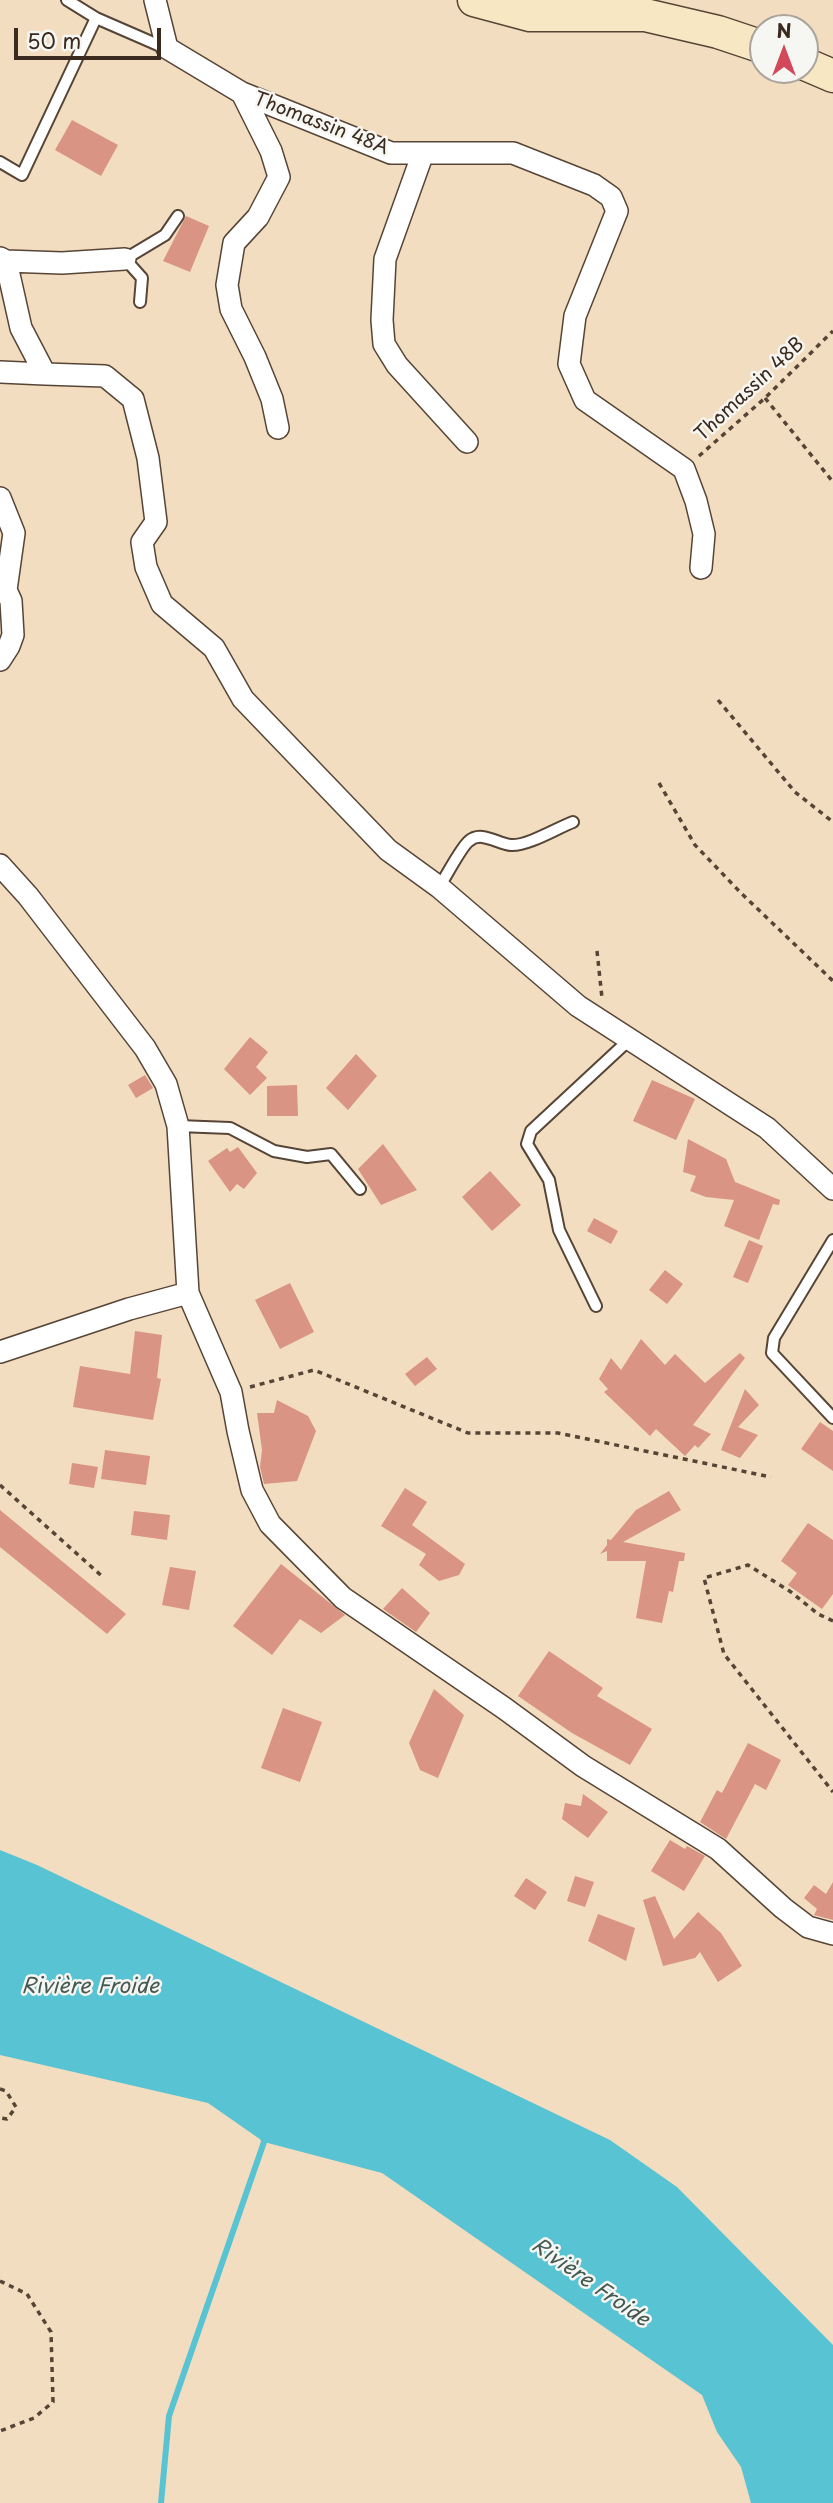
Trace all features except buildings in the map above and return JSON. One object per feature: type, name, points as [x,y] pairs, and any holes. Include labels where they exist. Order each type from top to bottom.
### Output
[{"type":"main road","points":[[474,0],[530,15],[645,15],[718,32],[749,42]]},
{"type":"street","points":[[155,0],[167,48]]},
{"type":"street","name":"Thomassin 48A","points":[[167,48],[242,93],[391,153],[513,153],[594,185],[611,197],[617,211],[575,317],[569,364],[585,400],[684,469]]},
{"type":"street","points":[[242,93],[271,151],[279,177],[258,217],[234,243],[227,285],[231,309],[255,356],[272,399],[278,428]]},
{"type":"street","points":[[423,153],[386,259],[382,320],[384,344],[397,365],[467,442]]},
{"type":"street","points":[[45,374],[22,328],[3,260],[62,263],[125,259]]},
{"type":"street","points":[[5,377],[45,374],[105,376],[133,398],[148,458],[156,522],[142,542],[146,567],[162,604],[214,648],[243,699],[388,850],[439,887],[578,1006],[767,1128],[833,1189]]},
{"type":"street","points":[[684,469],[704,534],[701,568]]},
{"type":"street","points":[[0,498],[14,533],[6,590],[11,601],[13,635],[0,660]]},
{"type":"street","points":[[0,865],[145,1048],[166,1084],[178,1126],[188,1293],[231,1391],[252,1490],[270,1524],[343,1598],[504,1707],[575,1760],[718,1849],[807,1927],[833,1934]]},
{"type":"street","points":[[0,1352],[129,1308],[188,1293]]},
{"type":"lane","points":[[67,0],[96,18],[167,48]]},
{"type":"lane","points":[[0,162],[22,175],[96,18]]},
{"type":"lane","points":[[140,302],[142,278],[125,259],[165,235],[178,216]]},
{"type":"lane","points":[[439,887],[468,841],[477,837],[513,845],[573,822]]},
{"type":"lane","points":[[596,1306],[559,1230],[549,1180],[527,1144],[530,1131],[629,1040]]},
{"type":"lane","points":[[178,1126],[230,1128],[274,1151],[307,1157],[331,1154],[360,1189]]},
{"type":"lane","points":[[833,1240],[774,1338],[772,1353],[833,1418]]},
{"type":"path","name":"Thomassin 48B","points":[[684,469],[765,398],[833,331]]},
{"type":"path","points":[[765,398],[833,482]]},
{"type":"path","points":[[718,700],[795,792],[833,822]]},
{"type":"path","points":[[659,783],[695,845],[833,981]]},
{"type":"path","points":[[597,951],[604,1024]]},
{"type":"path","points":[[231,1391],[314,1370],[468,1433],[558,1433],[771,1477]]},
{"type":"path","points":[[0,1485],[104,1578]]},
{"type":"path","points":[[833,1621],[818,1614],[791,1592],[748,1565],[704,1578],[724,1654],[833,1792]]},
{"type":"path","points":[[0,2088],[6,2091],[16,2107],[7,2119],[0,2118]]},
{"type":"path","points":[[0,2281],[27,2294],[51,2332],[53,2402],[34,2418],[0,2431]]},
{"type":"water","name":"Rivière Froide","points":[[0,1850],[37,1865],[610,2140],[677,2187],[833,2345],[833,2503],[751,2503],[741,2467],[717,2432],[702,2395],[382,2173],[264,2142],[208,2103],[0,2055]]},
{"type":"waterway","points":[[161,2503],[169,2416],[264,2142],[263,2136]]}]
